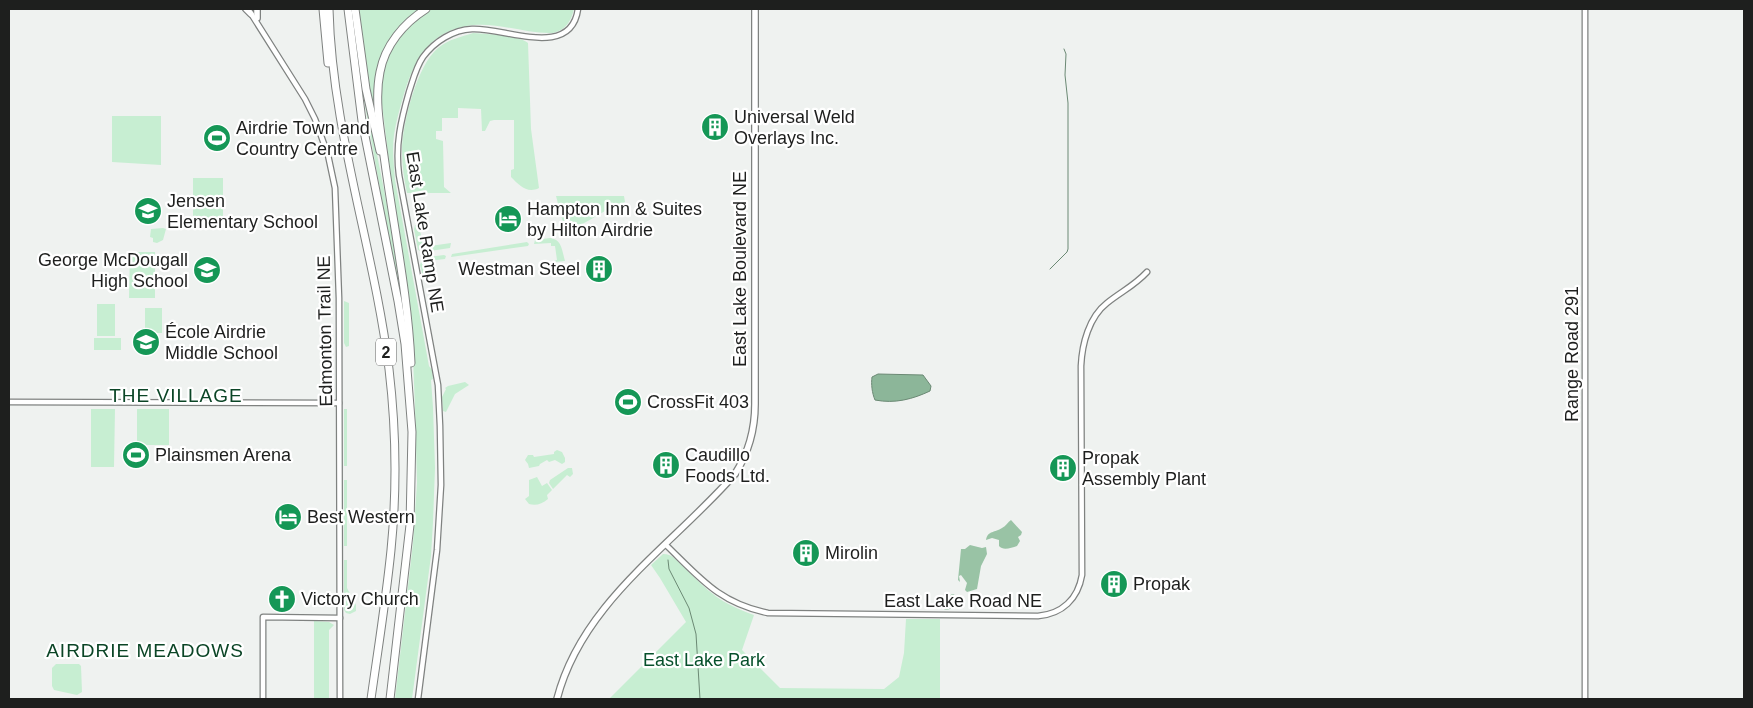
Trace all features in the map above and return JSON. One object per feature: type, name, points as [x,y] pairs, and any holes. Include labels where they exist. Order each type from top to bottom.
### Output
[{"type":"highway","points":[[324,9],[336,123],[347,160]]},
{"type":"highway","name":"2","points":[[329,9],[335,87],[347,160],[383,325],[392,394],[394,469],[391,549],[372,699]]},
{"type":"highway","name":"2","points":[[348,9],[362,121],[405,344],[411,418],[410,525],[390,699]]},
{"type":"highway","points":[[355,9],[366,89],[389,193]]},
{"type":"highway","points":[[411,418],[410,338],[380,126],[378,89],[380,71],[385,55],[395,37],[405,25],[426,9]]},
{"type":"main road","name":"East Lake Boulevard NE","points":[[557,699],[563,677],[592,623],[613,597],[735,474],[749,448],[754,429],[755,409],[756,10]]},
{"type":"street","name":"East Lake Ramp NE","points":[[418,699],[434,575],[439,521],[441,454],[438,385],[398,164],[398,139],[401,120],[420,61],[442,39],[455,33],[479,29],[535,37],[554,37],[570,27],[576,18],[578,9]]},
{"type":"street","name":"Range Road 291","points":[[1585,9],[1585,699]]},
{"type":"street","name":"Edmonton Trail NE","points":[[252,11],[260,29],[305,99],[322,138],[332,170],[337,226],[340,403],[340,699]]},
{"type":"street","name":"East Lake Road NE","points":[[666,544],[719,594],[742,606],[768,613],[1038,616],[1058,612],[1072,600],[1079,587],[1082,575],[1081,366],[1083,349],[1092,322],[1105,304],[1130,288],[1147,272]]},
{"type":"street","points":[[9,402],[340,403]]},
{"type":"street","points":[[263,699],[263,617],[340,618]]},
{"type":"green space","points":[[358,9],[421,9],[384,53],[376,120],[367,78]]},
{"type":"green space","points":[[432,9],[574,9],[567,24],[561,30],[553,33],[484,25],[474,25],[446,32],[436,39],[420,57],[408,81],[398,114],[393,141],[395,180],[429,366],[432,370],[435,468],[431,556],[412,699],[395,699],[413,543],[417,483],[413,358],[381,96],[385,69],[394,45],[409,25]]},
{"type":"green space","points":[[473,33],[517,38],[528,43],[531,129],[539,188],[535,190],[527,189],[520,186],[511,177],[511,170],[514,169],[514,120],[490,121],[485,131],[482,131],[481,109],[458,108],[458,118],[442,118],[442,131],[436,131],[436,139],[443,141],[444,187],[451,193],[407,193],[402,151],[408,111],[417,81],[430,56],[438,48],[451,40]]},
{"type":"green space","points":[[365,94],[393,235],[402,295],[401,305],[363,95]]},
{"type":"green space","points":[[112,116],[161,116],[161,165],[112,162]]},
{"type":"green space","points":[[193,178],[223,178],[223,229],[193,229]]},
{"type":"green space","points":[[556,196],[624,196],[625,202],[573,228],[565,230]]},
{"type":"green space","points":[[419,224],[423,247],[451,243],[450,248],[423,252],[418,250],[414,229],[415,225]]},
{"type":"green space","points":[[151,229],[166,229],[163,240],[157,243],[153,242],[153,238],[150,237]]},
{"type":"green space","points":[[550,238],[559,243],[565,261],[554,261],[557,260],[555,246],[551,246],[551,243],[534,244],[535,240]]},
{"type":"green space","points":[[527,242],[528,246],[451,257],[452,254]]},
{"type":"green space","points":[[130,252],[155,252],[155,298],[129,298]]},
{"type":"green space","points":[[446,256],[445,259],[427,261],[430,281],[424,280],[421,262],[428,257]]},
{"type":"green space","points":[[344,301],[349,303],[349,346],[346,347],[344,343]]},
{"type":"green space","points":[[97,304],[115,304],[115,336],[97,336]]},
{"type":"green space","points":[[145,308],[162,308],[162,333],[145,333]]},
{"type":"green space","points":[[94,338],[121,338],[121,350],[94,350]]},
{"type":"green space","points":[[465,382],[469,385],[455,394],[446,412],[443,411],[442,397],[445,388]]},
{"type":"green space","points":[[91,409],[115,409],[114,467],[91,467]]},
{"type":"green space","points":[[137,409],[169,409],[169,445],[137,445]]},
{"type":"green space","points":[[344,409],[347,409],[347,466],[344,466]]},
{"type":"green space","points":[[557,450],[562,452],[565,458],[565,462],[562,464],[555,460],[549,462],[547,460],[539,466],[529,468],[525,460],[528,455],[533,455],[534,457],[554,454]]},
{"type":"green space","points":[[568,468],[572,468],[573,474],[570,477],[567,475],[553,489],[549,483],[550,480]]},
{"type":"green space","points":[[537,477],[542,486],[547,483],[552,490],[547,495],[548,499],[537,505],[529,504],[525,499],[529,496],[529,480]]},
{"type":"green space","points":[[344,480],[347,480],[347,546],[344,546]]},
{"type":"green space","name":"East Lake Park","points":[[663,554],[670,555],[716,596],[732,606],[754,615],[742,650],[780,688],[884,689],[899,677],[904,653],[906,619],[940,619],[940,699],[609,699],[686,622],[651,565]]},
{"type":"green space","points":[[344,560],[347,560],[347,588],[356,605],[356,611],[350,614],[344,610]]},
{"type":"green space","points":[[314,621],[329,622],[334,625],[329,630],[329,699],[314,699]]},
{"type":"green space","points":[[56,664],[79,664],[81,666],[82,692],[77,695],[54,690],[52,686],[52,668]]},
{"type":"shaded area","points":[[878,374],[923,375],[931,386],[930,391],[904,400],[875,400],[872,377]]},
{"type":"shaded area","points":[[1011,520],[1022,532],[1018,537],[1020,541],[1017,546],[1007,549],[999,546],[999,540],[992,538],[986,540],[990,533],[999,530]]},
{"type":"shaded area","points":[[970,545],[986,547],[987,554],[981,566],[977,589],[967,592],[965,590],[967,583],[961,575],[959,576],[960,582],[958,580],[961,549],[965,549]]},
{"type":"shaded area","points":[[952,594],[961,602],[960,605],[947,610],[936,606],[946,595],[948,597]]},
{"type":"waterway","points":[[1050,269],[1068,249],[1068,103],[1065,75],[1066,54],[1064,49]]},
{"type":"waterway","points":[[668,560],[669,569],[689,608],[696,634],[700,699]]},
{"type":"place","name":"Universal Weld Overlays Inc.","points":[[715,127]]},
{"type":"place","name":"Airdrie Town and Country Centre","points":[[217,138]]},
{"type":"place","name":"Jensen Elementary School","points":[[148,211]]},
{"type":"place","name":"Hampton Inn & Suites by Hilton Airdrie","points":[[508,219]]},
{"type":"place","name":"Westman Steel","points":[[599,269]]},
{"type":"place","name":"George McDougall High School","points":[[207,270]]},
{"type":"place","name":"École Airdrie Middle School","points":[[146,342]]},
{"type":"place","name":"CrossFit 403","points":[[628,402]]},
{"type":"place","name":"Plainsmen Arena","points":[[136,455]]},
{"type":"place","name":"Caudillo Foods Ltd.","points":[[666,465]]},
{"type":"place","name":"Propak Assembly Plant","points":[[1063,468]]},
{"type":"place","name":"Best Western","points":[[288,517]]},
{"type":"place","name":"Mirolin","points":[[806,553]]},
{"type":"place","name":"Propak","points":[[1114,584]]},
{"type":"place","name":"Victory Church","points":[[282,599]]},
{"type":"district","name":"THE VILLAGE","points":[[176,395]]},
{"type":"district","name":"AIRDRIE MEADOWS","points":[[145,650]]}]
